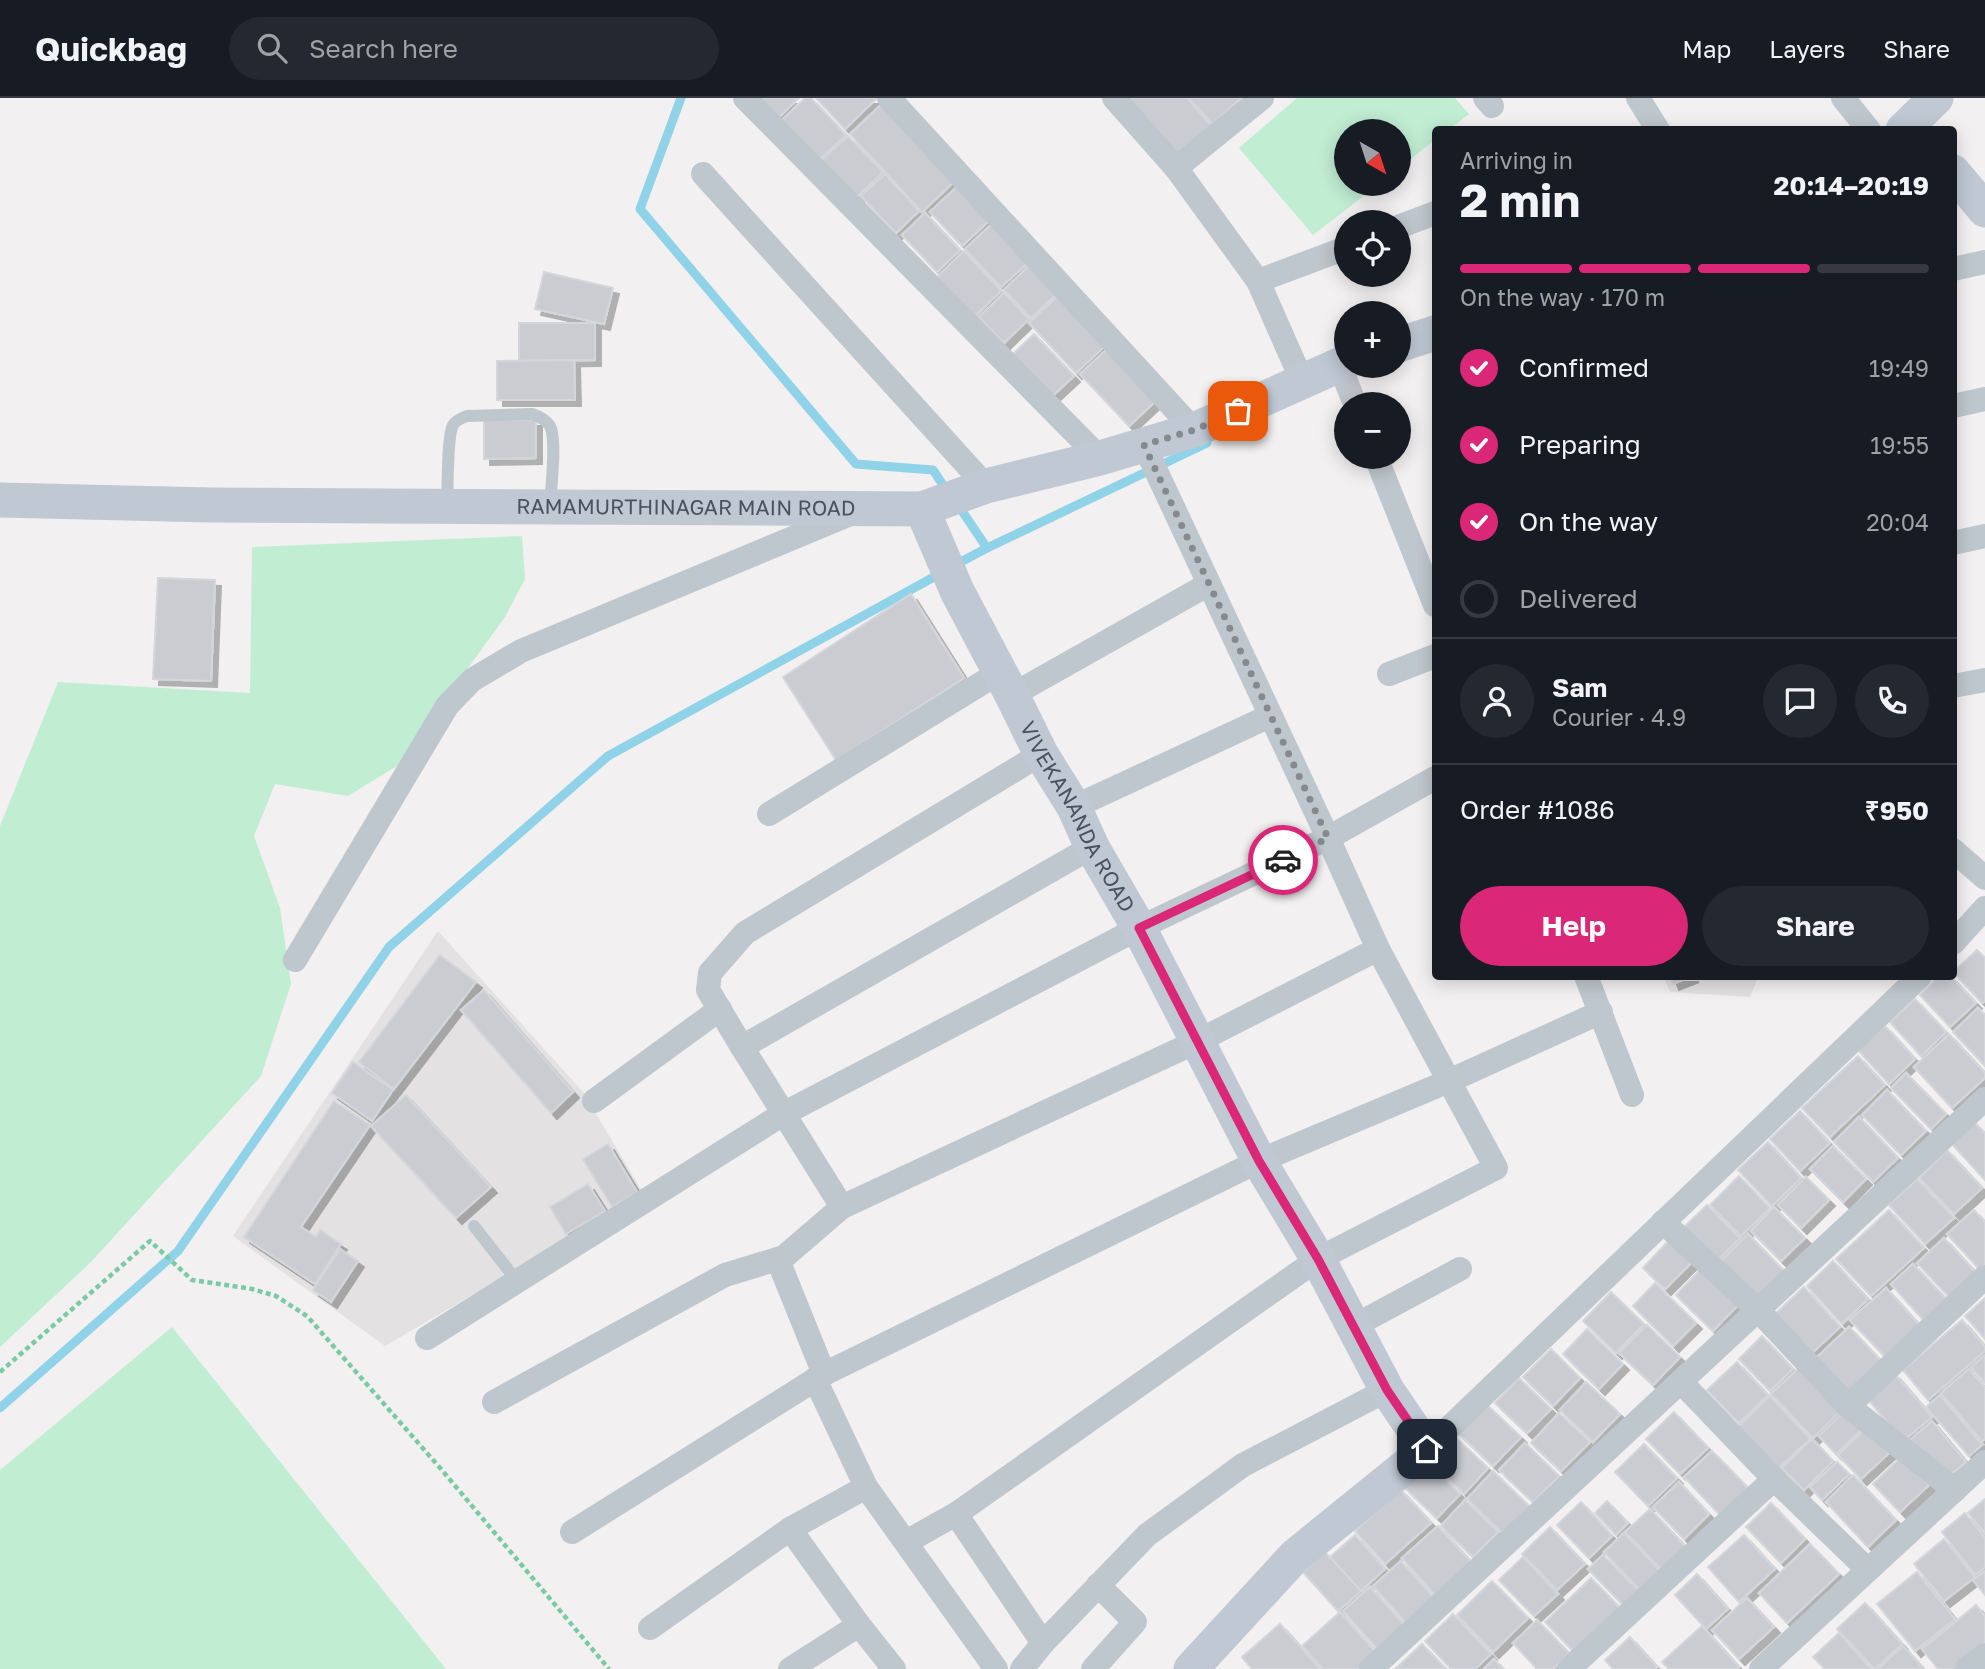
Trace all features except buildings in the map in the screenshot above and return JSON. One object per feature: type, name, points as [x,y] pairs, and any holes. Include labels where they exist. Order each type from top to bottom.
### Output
[{"type":"main road","points":[[1911,126],[1936,98]]},
{"type":"main road","points":[[1957,177],[1985,209]]},
{"type":"main road","points":[[1411,340],[1432,333]]},
{"type":"main road","name":"RAMAMURTHINAGAR MAIN ROAD","points":[[0,500],[210,505],[922,509],[986,486],[1100,458],[1194,430],[1334,367]]},
{"type":"main road","name":"VIVEKANANDA ROAD","points":[[922,509],[957,591],[1041,754],[1074,807],[1091,847],[1139,928],[1259,1161],[1318,1259],[1387,1390],[1427,1449]]},
{"type":"main road","points":[[1191,1669],[1295,1556],[1427,1449]]},
{"type":"street","points":[[745,98],[1100,458]]},
{"type":"street","points":[[889,98],[1194,430]]},
{"type":"street","points":[[1114,98],[1176,168],[1258,281],[1303,383]]},
{"type":"street","points":[[1176,168],[1262,98]]},
{"type":"street","points":[[1638,98],[1656,126]]},
{"type":"street","points":[[1843,98],[1866,126]]},
{"type":"street","points":[[703,174],[986,486]]},
{"type":"street","points":[[1411,222],[1432,214]]},
{"type":"street","points":[[1258,281],[1334,252]]},
{"type":"street","points":[[1957,268],[1985,262]]},
{"type":"street","points":[[1957,405],[1985,399]]},
{"type":"street","points":[[906,1542],[956,1514],[1318,1259],[1496,1168],[1378,949],[1144,445]]},
{"type":"street","points":[[1381,469],[1432,597]]},
{"type":"street","points":[[295,960],[447,706],[472,680],[521,651],[863,509]]},
{"type":"street","points":[[1957,542],[1985,536]]},
{"type":"street","points":[[769,814],[1006,683],[1209,584]]},
{"type":"street","points":[[1388,674],[1432,657]]},
{"type":"street","points":[[1957,685],[1985,680]]},
{"type":"street","points":[[1074,807],[1270,716]]},
{"type":"street","points":[[842,1207],[708,990],[710,973],[745,933],[1041,754]]},
{"type":"street","points":[[426,1338],[783,1114],[1139,928],[1328,838],[1432,780]]},
{"type":"street","points":[[742,1047],[1091,847]]},
{"type":"street","points":[[1957,853],[1983,873]]},
{"type":"street","points":[[1957,939],[1985,908]]},
{"type":"street","points":[[494,1402],[725,1275],[784,1258],[842,1207],[1198,1041],[1378,949]]},
{"type":"street","points":[[1588,980],[1632,1095]]},
{"type":"street","points":[[1427,1449],[1916,980]]},
{"type":"street","points":[[594,1101],[720,1009]]},
{"type":"street","points":[[572,1532],[819,1376],[1259,1161],[1449,1081],[1601,1012]]},
{"type":"street","points":[[1371,1669],[1985,1099]]},
{"type":"street","points":[[1663,1222],[1758,1310],[1849,1406],[1955,1490]]},
{"type":"street","points":[[778,1259],[819,1376],[866,1487],[996,1669]]},
{"type":"street","points":[[1354,1326],[1460,1269]]},
{"type":"street","points":[[1849,1406],[1985,1277]]},
{"type":"street","points":[[1681,1382],[1774,1479],[1868,1570]]},
{"type":"street","points":[[1022,1669],[1043,1643],[1147,1535],[1243,1465],[1387,1390]]},
{"type":"street","points":[[1761,1669],[1985,1462]]},
{"type":"street","points":[[1569,1669],[1774,1479]]},
{"type":"street","points":[[650,1628],[790,1529],[866,1487]]},
{"type":"street","points":[[956,1514],[1043,1643]]},
{"type":"street","points":[[790,1529],[894,1669]]},
{"type":"street","points":[[1093,1669],[1135,1622],[1098,1585]]},
{"type":"street","points":[[790,1669],[859,1625]]},
{"type":"street","points":[[1966,1669],[1985,1655]]},
{"type":"lane","points":[[447,507],[453,425],[467,416],[532,414],[541,417],[550,425],[553,436],[550,508]]},
{"type":"lane","points":[[474,1226],[517,1280]]},
{"type":"path","points":[[0,1372],[150,1241],[192,1280],[251,1289],[276,1296],[307,1315],[609,1669]]},
{"type":"shaded area","points":[[438,931],[583,1092],[642,1191],[562,1243],[385,1346],[233,1236]]},
{"type":"shaded area","points":[[1665,980],[1757,980],[1750,997],[1670,992]]},
{"type":"green space","points":[[1297,98],[1455,98],[1469,114],[1453,126],[1432,126],[1432,142],[1411,159],[1411,119],[1334,119],[1334,196],[1363,196],[1345,210],[1334,210],[1334,219],[1313,235],[1239,148]]},
{"type":"green space","points":[[522,536],[525,579],[505,617],[397,766],[348,796],[275,784],[254,836],[280,908],[291,984],[261,1076],[90,1263],[0,1347],[0,826],[58,682],[250,693],[252,547]]},
{"type":"green space","points":[[172,1327],[446,1669],[0,1669],[0,1470]]},
{"type":"waterway","points":[[681,98],[640,209],[856,464],[933,470],[947,491]]},
{"type":"waterway","points":[[955,565],[1207,443]]},
{"type":"waterway","points":[[958,505],[987,548]]},
{"type":"waterway","points":[[0,1408],[178,1251],[389,947],[608,756],[943,572]]},
{"type":"way so far","points":[[1238,411],[1194,430],[1144,445],[1328,838],[1283,860]]},
{"type":"route","points":[[1283,860],[1139,928],[1259,1161],[1318,1259],[1387,1390],[1427,1449]]}]
